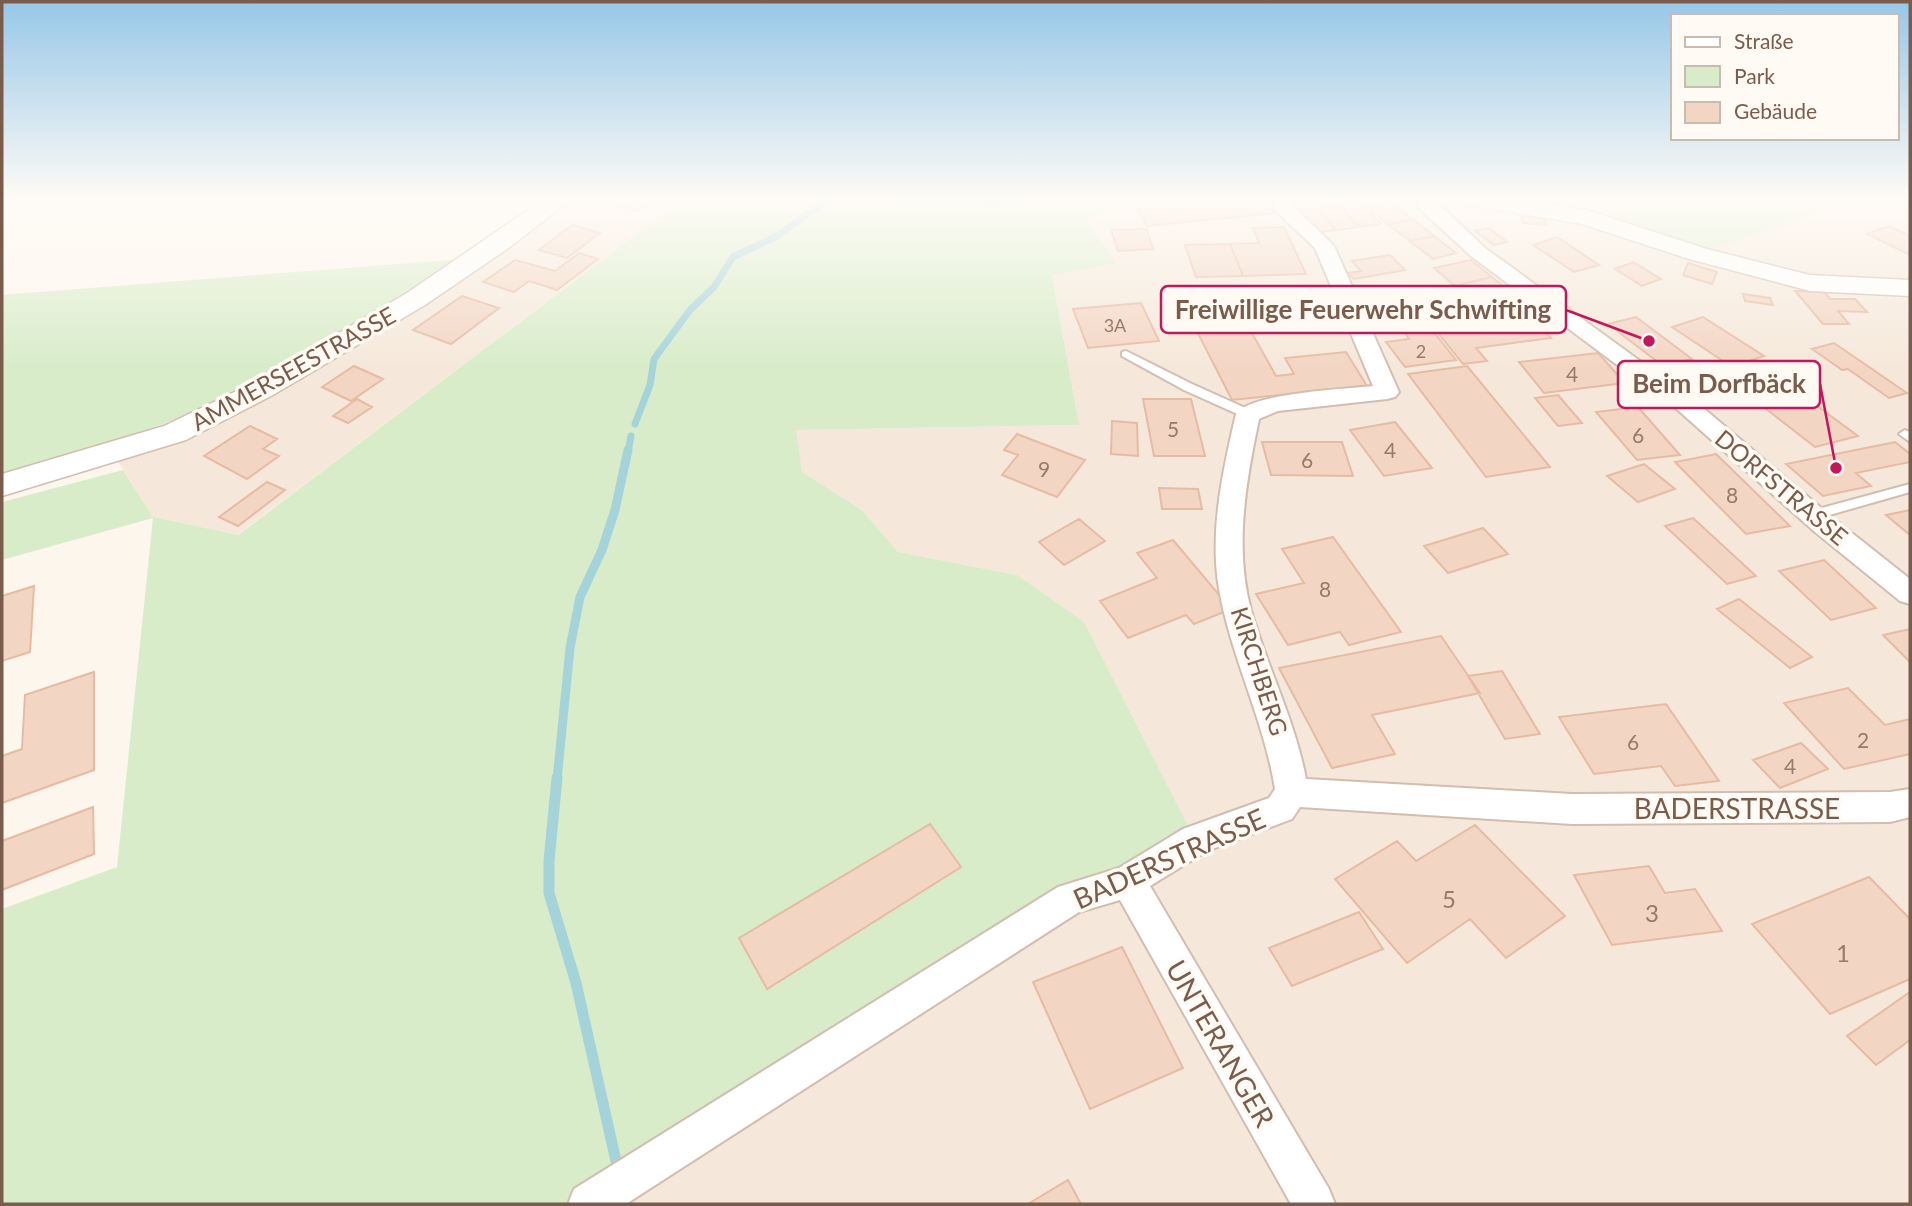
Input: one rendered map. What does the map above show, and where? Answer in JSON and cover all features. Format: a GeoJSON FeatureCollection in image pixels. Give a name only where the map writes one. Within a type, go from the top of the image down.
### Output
{"type":"FeatureCollection","features":[{"type":"Feature","properties":{"kind":"street","name":"AMMERSEESTRASSE"},"geometry":{"type":"LineString","coordinates":[[2,485],[176,433],[263,389],[416,299],[481,255]]}},
{"type":"Feature","properties":{"kind":"street"},"geometry":{"type":"LineString","coordinates":[[1248,414],[1275,404],[1387,392],[1328,255]]}},
{"type":"Feature","properties":{"kind":"street","name":"DORFSTRASSE"},"geometry":{"type":"LineString","coordinates":[[1484,255],[1687,405],[1812,515],[1910,594]]}},
{"type":"Feature","properties":{"kind":"street"},"geometry":{"type":"LineString","coordinates":[[1703,255],[1810,283],[1910,288]]}},
{"type":"Feature","properties":{"kind":"street","name":"KIRCHBERG"},"geometry":{"type":"LineString","coordinates":[[1248,414],[1237,461],[1230,519],[1236,606],[1287,753],[1292,792]]}},
{"type":"Feature","properties":{"kind":"street","name":"BADERSTRASSE"},"geometry":{"type":"LineString","coordinates":[[589,1204],[1070,899],[1128,881],[1195,840],[1280,809],[1292,792],[1572,809],[1890,807],[1910,803]]}},
{"type":"Feature","properties":{"kind":"street","name":"UNTERANGER"},"geometry":{"type":"LineString","coordinates":[[1128,881],[1314,1204]]}},
{"type":"Feature","properties":{"kind":"lane"},"geometry":{"type":"LineString","coordinates":[[1126,354],[1188,387],[1248,414]]}},
{"type":"Feature","properties":{"kind":"lane"},"geometry":{"type":"LineString","coordinates":[[1812,515],[1910,488]]}},
{"type":"Feature","properties":{"kind":"shaded area"},"geometry":{"type":"Polygon","coordinates":[[[467,255],[608,255],[237,535],[153,517],[107,444],[220,403],[467,255]]]}},
{"type":"Feature","properties":{"kind":"shaded area"},"geometry":{"type":"Polygon","coordinates":[[[1111,255],[1910,255],[1910,1204],[588,1204],[1017,575],[898,552],[862,510],[802,472],[795,430],[1079,425],[1052,274],[1116,262],[1111,255]]]}},
{"type":"Feature","properties":{"kind":"green space"},"geometry":{"type":"Polygon","coordinates":[[[608,255],[1111,255],[1116,263],[1052,275],[1079,425],[796,430],[802,472],[862,510],[898,552],[1017,575],[1084,622],[1195,840],[843,1044],[589,1204],[2,1204],[2,909],[117,867],[153,518],[2,560],[2,502],[123,470],[153,517],[238,535],[608,255]]]}},
{"type":"Feature","properties":{"kind":"green space"},"geometry":{"type":"Polygon","coordinates":[[[462,259],[220,403],[107,444],[2,476],[2,295],[462,259]]]}},
{"type":"Feature","properties":{"kind":"building"},"geometry":{"type":"Polygon","coordinates":[[[576,255],[598,259],[557,290],[529,281],[514,292],[483,282],[515,260],[555,271],[576,255]]]}},
{"type":"Feature","properties":{"kind":"building"},"geometry":{"type":"Polygon","coordinates":[[[1189,255],[1235,255],[1243,276],[1196,277],[1189,255]]]}},
{"type":"Feature","properties":{"kind":"building"},"geometry":{"type":"Polygon","coordinates":[[[1235,255],[1297,255],[1306,274],[1243,276],[1235,255]]]}},
{"type":"Feature","properties":{"kind":"building"},"geometry":{"type":"Polygon","coordinates":[[[1390,255],[1405,270],[1354,279],[1348,273],[1361,271],[1352,261],[1390,255]]]}},
{"type":"Feature","properties":{"kind":"building"},"geometry":{"type":"Polygon","coordinates":[[[1428,255],[1447,255],[1433,259],[1428,255]]]}},
{"type":"Feature","properties":{"kind":"building"},"geometry":{"type":"Polygon","coordinates":[[[1549,255],[1584,255],[1599,265],[1574,272],[1549,255]]]}},
{"type":"Feature","properties":{"kind":"building"},"geometry":{"type":"Polygon","coordinates":[[[1471,260],[1492,277],[1455,286],[1434,268],[1471,260]]]}},
{"type":"Feature","properties":{"kind":"building"},"geometry":{"type":"Polygon","coordinates":[[[1633,262],[1661,279],[1642,286],[1615,269],[1633,262]]]}},
{"type":"Feature","properties":{"kind":"building"},"geometry":{"type":"Polygon","coordinates":[[[1688,263],[1717,272],[1712,284],[1683,275],[1688,263]]]}},
{"type":"Feature","properties":{"kind":"building"},"geometry":{"type":"Polygon","coordinates":[[[1492,277],[1531,309],[1491,319],[1474,304],[1461,307],[1441,289],[1492,277]]]}},
{"type":"Feature","properties":{"kind":"building"},"geometry":{"type":"Polygon","coordinates":[[[1795,291],[1824,292],[1830,299],[1855,299],[1867,312],[1838,311],[1849,324],[1823,324],[1795,291]]]}},
{"type":"Feature","properties":{"kind":"building"},"geometry":{"type":"Polygon","coordinates":[[[1328,293],[1343,317],[1248,326],[1276,376],[1294,374],[1285,358],[1346,352],[1367,386],[1232,400],[1184,306],[1328,293]]]}},
{"type":"Feature","properties":{"kind":"building"},"geometry":{"type":"Polygon","coordinates":[[[1743,294],[1770,298],[1773,305],[1745,301],[1743,294]]]}},
{"type":"Feature","properties":{"kind":"building"},"geometry":{"type":"Polygon","coordinates":[[[462,296],[499,308],[451,344],[413,330],[462,296]]]}},
{"type":"Feature","properties":{"kind":"building"},"geometry":{"type":"Polygon","coordinates":[[[1141,303],[1159,341],[1088,348],[1073,309],[1141,303]]]}},
{"type":"Feature","properties":{"kind":"building"},"geometry":{"type":"Polygon","coordinates":[[[1530,316],[1551,338],[1476,348],[1487,361],[1463,364],[1434,328],[1530,316]]]}},
{"type":"Feature","properties":{"kind":"building"},"geometry":{"type":"Polygon","coordinates":[[[1636,317],[1692,359],[1663,366],[1608,324],[1636,317]]]}},
{"type":"Feature","properties":{"kind":"building"},"geometry":{"type":"Polygon","coordinates":[[[1703,317],[1764,356],[1732,367],[1672,327],[1703,317]]]}},
{"type":"Feature","properties":{"kind":"building"},"geometry":{"type":"Polygon","coordinates":[[[1428,325],[1456,360],[1405,367],[1386,342],[1409,339],[1402,328],[1428,325]]]}},
{"type":"Feature","properties":{"kind":"building"},"geometry":{"type":"Polygon","coordinates":[[[1834,343],[1907,393],[1889,398],[1848,369],[1842,370],[1812,349],[1834,343]]]}},
{"type":"Feature","properties":{"kind":"building"},"geometry":{"type":"Polygon","coordinates":[[[1598,353],[1625,383],[1544,393],[1519,362],[1598,353]]]}},
{"type":"Feature","properties":{"kind":"building"},"geometry":{"type":"Polygon","coordinates":[[[354,366],[383,379],[351,401],[322,387],[354,366]]]}},
{"type":"Feature","properties":{"kind":"building"},"geometry":{"type":"Polygon","coordinates":[[[1467,366],[1550,467],[1486,477],[1408,374],[1467,366]]]}},
{"type":"Feature","properties":{"kind":"building"},"geometry":{"type":"Polygon","coordinates":[[[1774,374],[1858,436],[1815,447],[1734,384],[1774,374]]]}},
{"type":"Feature","properties":{"kind":"building"},"geometry":{"type":"Polygon","coordinates":[[[1558,395],[1582,423],[1558,426],[1535,398],[1558,395]]]}},
{"type":"Feature","properties":{"kind":"building"},"geometry":{"type":"Polygon","coordinates":[[[357,399],[372,407],[348,423],[333,416],[357,399]]]}},
{"type":"Feature","properties":{"kind":"building"},"geometry":{"type":"Polygon","coordinates":[[[1143,399],[1191,399],[1205,456],[1154,456],[1143,399]]]}},
{"type":"Feature","properties":{"kind":"building"},"geometry":{"type":"Polygon","coordinates":[[[1638,407],[1680,455],[1637,460],[1596,412],[1638,407]]]}},
{"type":"Feature","properties":{"kind":"building"},"geometry":{"type":"Polygon","coordinates":[[[1112,421],[1137,423],[1138,456],[1111,454],[1112,421]]]}},
{"type":"Feature","properties":{"kind":"building"},"geometry":{"type":"Polygon","coordinates":[[[1395,422],[1432,468],[1384,476],[1350,430],[1395,422]]]}},
{"type":"Feature","properties":{"kind":"building"},"geometry":{"type":"Polygon","coordinates":[[[250,426],[277,439],[263,449],[279,456],[247,479],[204,456],[250,426]]]}},
{"type":"Feature","properties":{"kind":"building"},"geometry":{"type":"Polygon","coordinates":[[[1017,434],[1085,460],[1057,497],[1002,475],[1018,455],[1004,450],[1017,434]]]}},
{"type":"Feature","properties":{"kind":"building"},"geometry":{"type":"Polygon","coordinates":[[[1262,442],[1342,442],[1353,476],[1271,475],[1262,442]]]}},
{"type":"Feature","properties":{"kind":"building"},"geometry":{"type":"Polygon","coordinates":[[[1895,442],[1910,454],[1910,462],[1856,473],[1871,486],[1823,496],[1786,464],[1895,442]]]}},
{"type":"Feature","properties":{"kind":"building"},"geometry":{"type":"Polygon","coordinates":[[[1716,454],[1790,526],[1746,534],[1675,462],[1716,454]]]}},
{"type":"Feature","properties":{"kind":"building"},"geometry":{"type":"Polygon","coordinates":[[[1644,464],[1675,489],[1638,502],[1607,476],[1644,464]]]}},
{"type":"Feature","properties":{"kind":"building"},"geometry":{"type":"Polygon","coordinates":[[[267,482],[285,490],[238,526],[219,517],[267,482]]]}},
{"type":"Feature","properties":{"kind":"building"},"geometry":{"type":"Polygon","coordinates":[[[1159,488],[1198,489],[1202,509],[1162,509],[1159,488]]]}},
{"type":"Feature","properties":{"kind":"building"},"geometry":{"type":"Polygon","coordinates":[[[1910,510],[1910,535],[1886,515],[1910,510]]]}},
{"type":"Feature","properties":{"kind":"building"},"geometry":{"type":"Polygon","coordinates":[[[1693,518],[1756,576],[1727,584],[1665,526],[1693,518]]]}},
{"type":"Feature","properties":{"kind":"building"},"geometry":{"type":"Polygon","coordinates":[[[1079,519],[1105,541],[1064,565],[1039,542],[1079,519]]]}},
{"type":"Feature","properties":{"kind":"building"},"geometry":{"type":"Polygon","coordinates":[[[1483,528],[1508,554],[1448,573],[1424,546],[1483,528]]]}},
{"type":"Feature","properties":{"kind":"building"},"geometry":{"type":"Polygon","coordinates":[[[1333,537],[1401,632],[1349,645],[1340,632],[1288,645],[1256,594],[1304,583],[1282,549],[1333,537]]]}},
{"type":"Feature","properties":{"kind":"building"},"geometry":{"type":"Polygon","coordinates":[[[1173,540],[1231,609],[1194,624],[1186,615],[1128,638],[1100,601],[1157,578],[1137,553],[1173,540]]]}},
{"type":"Feature","properties":{"kind":"building"},"geometry":{"type":"Polygon","coordinates":[[[1824,560],[1876,608],[1831,620],[1779,571],[1824,560]]]}},
{"type":"Feature","properties":{"kind":"building"},"geometry":{"type":"Polygon","coordinates":[[[34,586],[30,652],[2,661],[2,596],[34,586]]]}},
{"type":"Feature","properties":{"kind":"building"},"geometry":{"type":"Polygon","coordinates":[[[1739,599],[1812,657],[1790,668],[1717,609],[1739,599]]]}},
{"type":"Feature","properties":{"kind":"building"},"geometry":{"type":"Polygon","coordinates":[[[1910,629],[1910,662],[1883,635],[1910,629]]]}},
{"type":"Feature","properties":{"kind":"building"},"geometry":{"type":"Polygon","coordinates":[[[1441,636],[1480,693],[1372,715],[1395,754],[1332,768],[1279,668],[1441,636]]]}},
{"type":"Feature","properties":{"kind":"building"},"geometry":{"type":"Polygon","coordinates":[[[1502,671],[1540,734],[1505,739],[1468,676],[1502,671]]]}},
{"type":"Feature","properties":{"kind":"building"},"geometry":{"type":"Polygon","coordinates":[[[94,672],[94,770],[2,803],[2,756],[22,749],[25,695],[94,672]]]}},
{"type":"Feature","properties":{"kind":"building"},"geometry":{"type":"Polygon","coordinates":[[[1848,688],[1885,725],[1910,719],[1910,754],[1844,769],[1784,703],[1848,688]]]}},
{"type":"Feature","properties":{"kind":"building"},"geometry":{"type":"Polygon","coordinates":[[[1666,704],[1719,781],[1675,786],[1661,766],[1594,774],[1559,717],[1666,704]]]}},
{"type":"Feature","properties":{"kind":"building"},"geometry":{"type":"Polygon","coordinates":[[[1801,743],[1828,769],[1780,788],[1753,760],[1801,743]]]}},
{"type":"Feature","properties":{"kind":"building"},"geometry":{"type":"Polygon","coordinates":[[[93,807],[94,854],[2,890],[2,841],[93,807]]]}},
{"type":"Feature","properties":{"kind":"building"},"geometry":{"type":"Polygon","coordinates":[[[930,824],[961,867],[767,989],[739,938],[930,824]]]}},
{"type":"Feature","properties":{"kind":"building"},"geometry":{"type":"Polygon","coordinates":[[[1475,825],[1565,916],[1506,958],[1470,919],[1407,963],[1335,879],[1397,841],[1416,861],[1475,825]]]}},
{"type":"Feature","properties":{"kind":"building"},"geometry":{"type":"Polygon","coordinates":[[[1649,866],[1665,893],[1695,889],[1722,931],[1612,945],[1574,875],[1649,866]]]}},
{"type":"Feature","properties":{"kind":"building"},"geometry":{"type":"Polygon","coordinates":[[[1869,877],[1910,919],[1910,979],[1830,1014],[1752,924],[1869,877]]]}},
{"type":"Feature","properties":{"kind":"building"},"geometry":{"type":"Polygon","coordinates":[[[1359,912],[1383,949],[1292,986],[1269,948],[1359,912]]]}},
{"type":"Feature","properties":{"kind":"building"},"geometry":{"type":"Polygon","coordinates":[[[1122,947],[1183,1068],[1090,1109],[1033,982],[1122,947]]]}},
{"type":"Feature","properties":{"kind":"building"},"geometry":{"type":"Polygon","coordinates":[[[1910,992],[1910,1040],[1876,1065],[1847,1036],[1910,992]]]}},
{"type":"Feature","properties":{"kind":"building"},"geometry":{"type":"Polygon","coordinates":[[[1068,1180],[1081,1204],[1028,1204],[1068,1180]]]}},
{"type":"Feature","properties":{"kind":"waterway"},"geometry":{"type":"LineString","coordinates":[[635,424],[650,385],[654,359],[690,310],[714,287],[737,255]]}},
{"type":"Feature","properties":{"kind":"waterway"},"geometry":{"type":"LineString","coordinates":[[628,452],[631,436]]}},
{"type":"Feature","properties":{"kind":"waterway"},"geometry":{"type":"LineString","coordinates":[[557,780],[570,648],[580,597],[602,550],[615,510],[628,450]]}},
{"type":"Feature","properties":{"kind":"waterway"},"geometry":{"type":"LineString","coordinates":[[557,778],[549,861],[549,893],[576,983],[616,1161]]}},
{"type":"Feature","properties":{"kind":"place","name":"Freiwillige Feuerwehr Schwifting"},"geometry":{"type":"Point","coordinates":[1649,341]}},
{"type":"Feature","properties":{"kind":"place","name":"Beim Dorfbäck"},"geometry":{"type":"Point","coordinates":[1836,468]}}]}
